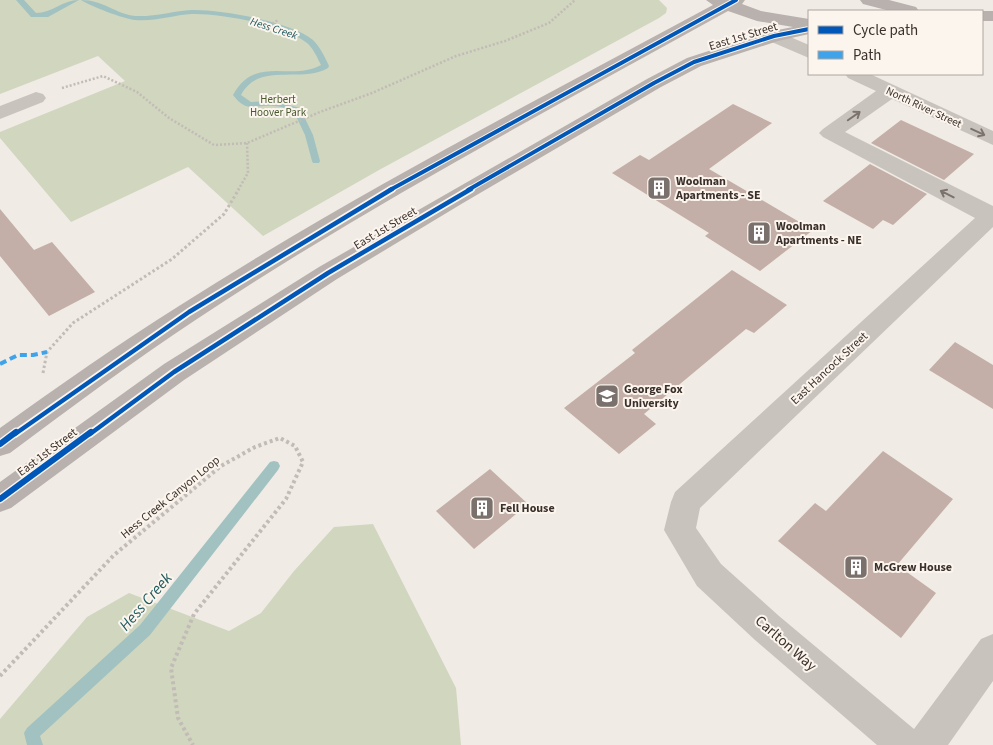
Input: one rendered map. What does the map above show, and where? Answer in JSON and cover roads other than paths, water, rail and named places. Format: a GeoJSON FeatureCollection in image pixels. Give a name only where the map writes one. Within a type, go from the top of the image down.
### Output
{"type":"FeatureCollection","features":[{"type":"Feature","properties":{"kind":"main road"},"geometry":{"type":"LineString","coordinates":[[869,0],[906,10]]}},
{"type":"Feature","properties":{"kind":"main road"},"geometry":{"type":"LineString","coordinates":[[726,2],[757,16],[808,24]]}},
{"type":"Feature","properties":{"kind":"main road"},"geometry":{"type":"LineString","coordinates":[[654,83],[692,43],[719,25],[727,17],[726,2]]}},
{"type":"Feature","properties":{"kind":"main road"},"geometry":{"type":"LineString","coordinates":[[0,444],[142,343],[214,295],[305,239],[726,2]]}},
{"type":"Feature","properties":{"kind":"main road","name":"East 1st Street"},"geometry":{"type":"LineString","coordinates":[[0,499],[166,377],[261,314],[430,213],[654,83],[694,62],[774,36],[808,29]]}},
{"type":"Feature","properties":{"kind":"street"},"geometry":{"type":"LineString","coordinates":[[774,36],[808,52]]}},
{"type":"Feature","properties":{"kind":"street","name":"North River Street"},"geometry":{"type":"LineString","coordinates":[[857,75],[993,139]]}},
{"type":"Feature","properties":{"kind":"street"},"geometry":{"type":"LineString","coordinates":[[890,90],[830,133],[992,215]]}},
{"type":"Feature","properties":{"kind":"street"},"geometry":{"type":"LineString","coordinates":[[0,113],[36,98]]}},
{"type":"Feature","properties":{"kind":"street","name":"East Hancock Street"},"geometry":{"type":"LineString","coordinates":[[680,530],[686,502],[992,215]]}},
{"type":"Feature","properties":{"kind":"street","name":"Carlton Way"},"geometry":{"type":"LineString","coordinates":[[680,530],[709,575],[905,745]]}},
{"type":"Feature","properties":{"kind":"street"},"geometry":{"type":"LineString","coordinates":[[925,745],[993,651]]}},
{"type":"Feature","properties":{"kind":"waterway","name":"Hess Creek"},"geometry":{"type":"LineString","coordinates":[[20,0],[34,15],[45,15],[75,0]]}},
{"type":"Feature","properties":{"kind":"waterway","name":"Hess Creek"},"geometry":{"type":"LineString","coordinates":[[85,0],[122,15],[136,18],[193,12],[234,16],[282,28],[309,40],[317,50],[325,66],[309,73],[266,73],[247,82],[237,95],[248,104],[273,103],[297,110],[309,135],[316,161]]}},
{"type":"Feature","properties":{"kind":"waterway","name":"Hess Creek"},"geometry":{"type":"LineString","coordinates":[[35,745],[32,733],[145,630],[274,466]]}},
{"type":"Feature","properties":{"kind":"place","name":"Woolman Apartments - SE"},"geometry":{"type":"Point","coordinates":[659,188]}},
{"type":"Feature","properties":{"kind":"place","name":"Woolman Apartments - NE"},"geometry":{"type":"Point","coordinates":[759,233]}},
{"type":"Feature","properties":{"kind":"place","name":"George Fox University"},"geometry":{"type":"Point","coordinates":[607,396]}},
{"type":"Feature","properties":{"kind":"place","name":"Fell House"},"geometry":{"type":"Point","coordinates":[482,508]}},
{"type":"Feature","properties":{"kind":"place","name":"McGrew House"},"geometry":{"type":"Point","coordinates":[856,567]}},
{"type":"Feature","properties":{"kind":"park label","name":"Herbert Hoover Park"},"geometry":{"type":"Point","coordinates":[278,105]}}]}
